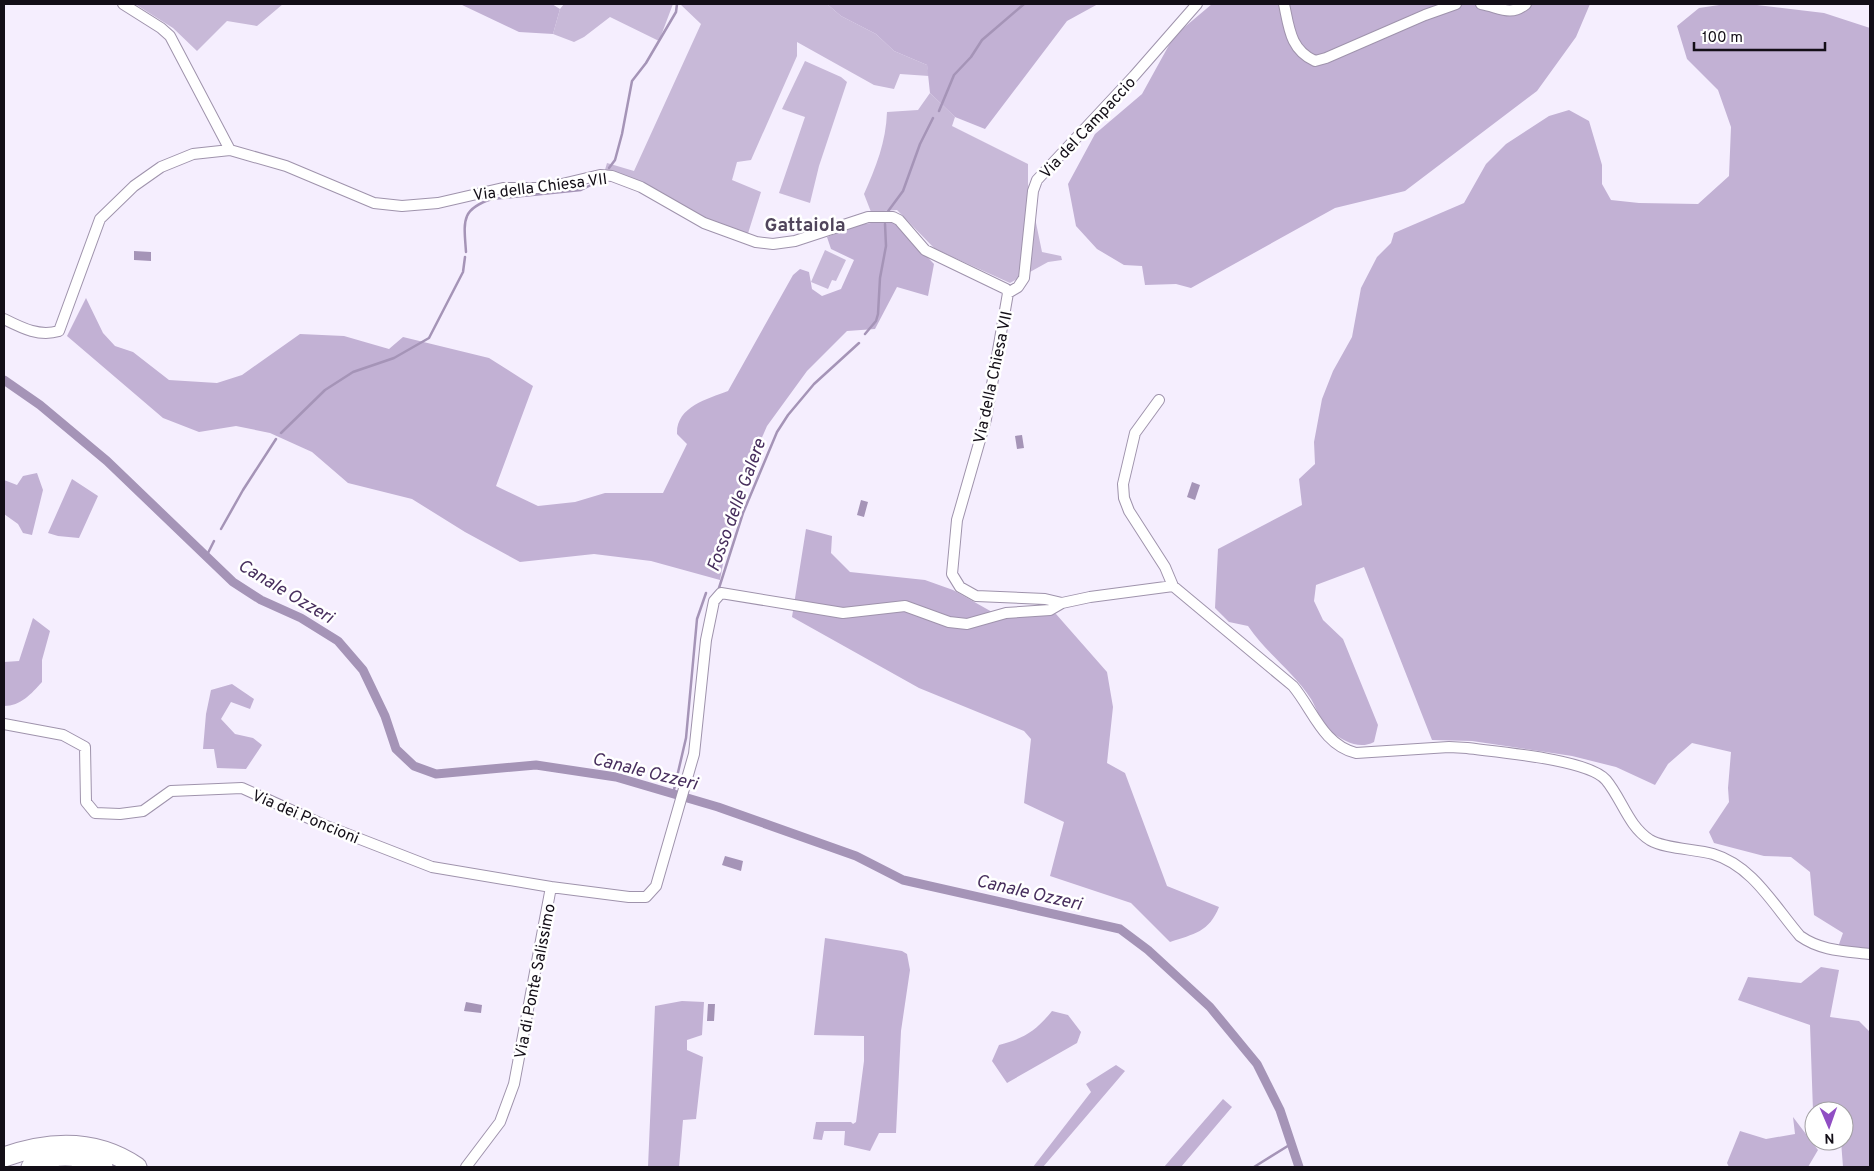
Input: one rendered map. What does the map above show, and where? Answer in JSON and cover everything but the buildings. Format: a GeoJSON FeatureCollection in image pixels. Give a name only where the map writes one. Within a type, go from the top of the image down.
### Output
{"type":"FeatureCollection","features":[{"type":"Feature","properties":{"kind":"highway"},"geometry":{"type":"LineString","coordinates":[[4,1156],[45,1145],[75,1145],[110,1154],[136,1167]]}},
{"type":"Feature","properties":{"kind":"highway"},"geometry":{"type":"LineString","coordinates":[[31,1167],[46,1159],[66,1156],[89,1160],[103,1167]]}},
{"type":"Feature","properties":{"kind":"street"},"geometry":{"type":"LineString","coordinates":[[123,4],[161,28],[170,36],[230,150]]}},
{"type":"Feature","properties":{"kind":"street","name":"Via del Campaccio"},"geometry":{"type":"LineString","coordinates":[[1008,293],[1018,287],[1024,278],[1032,200],[1037,180],[1134,76],[1197,4]]}},
{"type":"Feature","properties":{"kind":"street"},"geometry":{"type":"LineString","coordinates":[[1284,4],[1290,35],[1302,53],[1315,61],[1326,58],[1425,14],[1456,4]]}},
{"type":"Feature","properties":{"kind":"street"},"geometry":{"type":"LineString","coordinates":[[1480,4],[1509,12],[1519,10],[1526,4]]}},
{"type":"Feature","properties":{"kind":"street","name":"Via della Chiesa VII"},"geometry":{"type":"LineString","coordinates":[[4,319],[35,332],[50,333],[59,331],[100,220],[134,186],[161,167],[193,154],[230,150],[286,166],[374,203],[402,206],[438,203],[502,188],[545,188],[600,175],[612,176],[641,187],[704,223],[756,242],[773,244],[795,241],[868,217],[893,217],[899,220],[924,250],[1006,289],[1008,293],[986,419],[957,520],[952,574],[960,587],[976,596],[1045,598],[1062,603]]}},
{"type":"Feature","properties":{"kind":"street"},"geometry":{"type":"LineString","coordinates":[[1159,400],[1135,433],[1126,470],[1124,491],[1129,511],[1165,567],[1173,586],[1293,686],[1322,729],[1337,746],[1356,753],[1449,747],[1467,748],[1582,766],[1605,778],[1632,823],[1641,834],[1653,842],[1712,854],[1731,860],[1749,873],[1800,936],[1810,944],[1827,950],[1870,954]]}},
{"type":"Feature","properties":{"kind":"street"},"geometry":{"type":"LineString","coordinates":[[1062,603],[1173,586]]}},
{"type":"Feature","properties":{"kind":"street","name":"Via di Ponte Salissimo"},"geometry":{"type":"LineString","coordinates":[[470,1165],[500,1122],[514,1084],[551,887],[629,897],[646,897],[656,886],[694,754],[706,640],[714,601],[718,594],[734,594],[843,613],[905,606],[949,622],[967,624],[1006,613],[1050,610],[1062,603]]}},
{"type":"Feature","properties":{"kind":"street","name":"Via dei Poncioni"},"geometry":{"type":"LineString","coordinates":[[4,724],[62,735],[85,748],[86,802],[95,813],[120,814],[143,810],[171,791],[242,788],[324,825],[432,867],[551,887]]}},
{"type":"Feature","properties":{"kind":"shaded area"},"geometry":{"type":"Polygon","coordinates":[[[135,4],[283,4],[257,26],[227,21],[197,51],[173,28],[135,4]]]}},
{"type":"Feature","properties":{"kind":"shaded area"},"geometry":{"type":"Polygon","coordinates":[[[460,4],[552,4],[560,9],[553,34],[519,32],[460,4]]]}},
{"type":"Feature","properties":{"kind":"shaded area"},"geometry":{"type":"Polygon","coordinates":[[[564,4],[673,4],[659,41],[610,17],[584,37],[574,42],[553,34],[560,9],[564,4]]]}},
{"type":"Feature","properties":{"kind":"shaded area"},"geometry":{"type":"Polygon","coordinates":[[[680,4],[827,4],[841,16],[876,34],[894,51],[927,65],[929,76],[900,74],[894,89],[874,85],[797,42],[797,56],[751,160],[737,162],[732,180],[761,192],[745,243],[722,235],[621,182],[602,180],[607,163],[634,171],[701,24],[680,4]]]}},
{"type":"Feature","properties":{"kind":"shaded area"},"geometry":{"type":"Polygon","coordinates":[[[827,4],[1098,4],[1067,21],[985,129],[955,117],[930,93],[927,65],[894,51],[876,34],[841,16],[827,4]]]}},
{"type":"Feature","properties":{"kind":"shaded area"},"geometry":{"type":"Polygon","coordinates":[[[1212,4],[1590,4],[1576,37],[1537,91],[1405,191],[1335,208],[1191,288],[1176,284],[1145,285],[1142,266],[1124,265],[1097,249],[1076,226],[1068,184],[1095,134],[1142,94],[1174,36],[1212,4]]]}},
{"type":"Feature","properties":{"kind":"shaded area"},"geometry":{"type":"Polygon","coordinates":[[[1726,4],[1757,5],[1824,13],[1870,28],[1870,949],[1838,947],[1843,933],[1814,915],[1810,872],[1791,857],[1764,856],[1714,843],[1709,832],[1729,802],[1728,788],[1731,752],[1692,743],[1668,764],[1655,785],[1616,767],[1572,756],[1472,741],[1432,740],[1364,567],[1316,585],[1314,601],[1323,620],[1343,639],[1378,725],[1374,742],[1357,745],[1341,738],[1328,729],[1322,722],[1304,689],[1248,626],[1229,622],[1215,608],[1218,549],[1302,505],[1299,479],[1315,464],[1314,442],[1322,399],[1333,371],[1352,337],[1361,288],[1377,257],[1391,243],[1394,233],[1464,203],[1486,164],[1506,144],[1549,116],[1569,110],[1589,121],[1602,165],[1602,184],[1611,200],[1639,203],[1698,204],[1729,176],[1731,127],[1718,90],[1687,59],[1677,26],[1699,8],[1726,4]]]}},
{"type":"Feature","properties":{"kind":"shaded area"},"geometry":{"type":"Polygon","coordinates":[[[805,61],[841,77],[847,82],[819,166],[810,203],[779,193],[805,117],[782,109],[805,61]]]}},
{"type":"Feature","properties":{"kind":"shaded area"},"geometry":{"type":"Polygon","coordinates":[[[930,93],[955,117],[952,126],[1028,164],[1028,184],[1042,252],[1061,256],[1062,260],[1048,262],[1010,283],[935,249],[897,210],[871,212],[864,194],[880,154],[885,134],[887,112],[918,110],[930,93]]]}},
{"type":"Feature","properties":{"kind":"shaded area"},"geometry":{"type":"Polygon","coordinates":[[[892,220],[934,264],[928,296],[897,287],[875,329],[847,331],[807,371],[767,426],[735,499],[720,580],[651,561],[594,554],[520,562],[465,532],[412,499],[348,483],[312,452],[270,433],[236,426],[199,432],[163,418],[67,336],[86,298],[103,333],[115,346],[133,352],[169,380],[217,383],[242,375],[300,334],[344,336],[389,349],[403,337],[489,358],[533,386],[496,486],[538,506],[575,502],[605,493],[663,493],[687,444],[677,434],[678,425],[682,417],[694,405],[728,391],[793,275],[800,269],[809,272],[812,289],[822,296],[841,289],[854,260],[831,249],[827,237],[857,225],[892,220]]]}},
{"type":"Feature","properties":{"kind":"shaded area"},"geometry":{"type":"Polygon","coordinates":[[[825,250],[846,260],[836,281],[832,280],[828,289],[811,282],[825,250]]]}},
{"type":"Feature","properties":{"kind":"shaded area"},"geometry":{"type":"Polygon","coordinates":[[[134,251],[151,252],[151,261],[134,260],[134,251]]]}},
{"type":"Feature","properties":{"kind":"shaded area"},"geometry":{"type":"Polygon","coordinates":[[[1022,435],[1024,448],[1017,449],[1015,436],[1022,435]]]}},
{"type":"Feature","properties":{"kind":"shaded area"},"geometry":{"type":"Polygon","coordinates":[[[37,473],[43,490],[32,535],[23,533],[18,524],[4,514],[4,480],[17,485],[23,476],[37,473]]]}},
{"type":"Feature","properties":{"kind":"shaded area"},"geometry":{"type":"Polygon","coordinates":[[[72,479],[98,496],[79,538],[48,533],[72,479]]]}},
{"type":"Feature","properties":{"kind":"shaded area"},"geometry":{"type":"Polygon","coordinates":[[[1192,482],[1200,485],[1195,500],[1187,497],[1192,482]]]}},
{"type":"Feature","properties":{"kind":"shaded area"},"geometry":{"type":"Polygon","coordinates":[[[861,500],[868,502],[864,517],[857,515],[861,500]]]}},
{"type":"Feature","properties":{"kind":"shaded area"},"geometry":{"type":"Polygon","coordinates":[[[806,529],[832,536],[831,553],[850,572],[925,580],[953,590],[1001,617],[1056,614],[1107,672],[1113,707],[1107,763],[1125,773],[1167,886],[1219,907],[1210,922],[1200,931],[1170,942],[1131,903],[1050,876],[1064,822],[1024,803],[1031,739],[1024,731],[919,688],[792,617],[806,529]]]}},
{"type":"Feature","properties":{"kind":"shaded area"},"geometry":{"type":"Polygon","coordinates":[[[33,618],[50,631],[42,660],[42,682],[21,702],[4,706],[4,662],[19,661],[33,618]]]}},
{"type":"Feature","properties":{"kind":"shaded area"},"geometry":{"type":"Polygon","coordinates":[[[232,684],[254,699],[250,709],[231,702],[221,719],[235,734],[253,738],[262,745],[246,769],[217,768],[214,749],[203,749],[206,714],[211,690],[232,684]]]}},
{"type":"Feature","properties":{"kind":"shaded area"},"geometry":{"type":"Polygon","coordinates":[[[725,856],[743,861],[741,871],[722,865],[725,856]]]}},
{"type":"Feature","properties":{"kind":"shaded area"},"geometry":{"type":"Polygon","coordinates":[[[825,938],[902,951],[907,954],[910,970],[901,1031],[896,1133],[879,1133],[870,1151],[844,1145],[845,1131],[824,1131],[822,1140],[813,1139],[816,1122],[851,1122],[853,1124],[856,1122],[864,1061],[864,1036],[814,1035],[825,938]]]}},
{"type":"Feature","properties":{"kind":"shaded area"},"geometry":{"type":"Polygon","coordinates":[[[1821,967],[1839,970],[1830,1017],[1859,1021],[1870,1032],[1870,1167],[1843,1167],[1842,1151],[1854,1151],[1854,1101],[1813,1101],[1810,1025],[1738,1000],[1748,977],[1801,983],[1821,967]]]}},
{"type":"Feature","properties":{"kind":"shaded area"},"geometry":{"type":"Polygon","coordinates":[[[682,1001],[704,1002],[702,1035],[687,1040],[687,1050],[703,1057],[696,1119],[683,1120],[679,1167],[648,1167],[655,1006],[682,1001]]]}},
{"type":"Feature","properties":{"kind":"shaded area"},"geometry":{"type":"Polygon","coordinates":[[[466,1002],[482,1005],[481,1013],[464,1011],[466,1002]]]}},
{"type":"Feature","properties":{"kind":"shaded area"},"geometry":{"type":"Polygon","coordinates":[[[708,1004],[715,1004],[714,1021],[707,1021],[708,1004]]]}},
{"type":"Feature","properties":{"kind":"shaded area"},"geometry":{"type":"Polygon","coordinates":[[[1052,1011],[1068,1015],[1081,1032],[1077,1043],[1007,1083],[992,1061],[999,1045],[1028,1033],[1052,1011]]]}},
{"type":"Feature","properties":{"kind":"shaded area"},"geometry":{"type":"Polygon","coordinates":[[[1116,1065],[1125,1071],[1043,1167],[1033,1167],[1091,1092],[1086,1084],[1116,1065]]]}},
{"type":"Feature","properties":{"kind":"shaded area"},"geometry":{"type":"Polygon","coordinates":[[[1223,1099],[1232,1107],[1181,1167],[1164,1167],[1223,1099]]]}},
{"type":"Feature","properties":{"kind":"shaded area"},"geometry":{"type":"Polygon","coordinates":[[[1793,1117],[1804,1132],[1804,1151],[1817,1151],[1808,1167],[1729,1167],[1727,1163],[1740,1131],[1766,1139],[1795,1134],[1793,1117]]]}},
{"type":"Feature","properties":{"kind":"waterway"},"geometry":{"type":"LineString","coordinates":[[609,168],[615,160],[622,134],[632,81],[646,63],[676,12],[677,4]]}},
{"type":"Feature","properties":{"kind":"waterway","name":"Fosso delle Galere"},"geometry":{"type":"LineString","coordinates":[[939,111],[954,75],[971,57],[982,40],[1024,4]]}},
{"type":"Feature","properties":{"kind":"waterway","name":"Fosso delle Galere"},"geometry":{"type":"LineString","coordinates":[[886,214],[903,191],[920,144],[933,118]]}},
{"type":"Feature","properties":{"kind":"waterway"},"geometry":{"type":"LineString","coordinates":[[466,252],[466,218],[474,207],[492,199],[581,190],[601,180]]}},
{"type":"Feature","properties":{"kind":"waterway","name":"Fosso delle Galere"},"geometry":{"type":"LineString","coordinates":[[865,334],[876,321],[878,314],[880,278],[886,246],[885,224]]}},
{"type":"Feature","properties":{"kind":"waterway"},"geometry":{"type":"LineString","coordinates":[[281,433],[325,390],[353,372],[394,358],[429,338],[463,272],[465,257]]}},
{"type":"Feature","properties":{"kind":"waterway","name":"Fosso delle Galere"},"geometry":{"type":"LineString","coordinates":[[719,588],[743,513],[777,432],[788,415],[814,384],[859,343]]}},
{"type":"Feature","properties":{"kind":"waterway","name":"Canale Ozzeri"},"geometry":{"type":"LineString","coordinates":[[4,380],[40,405],[107,461],[233,582],[261,600],[301,618],[338,641],[363,670],[385,716],[396,749],[414,766],[436,774],[536,765],[616,777],[718,807],[856,856],[903,880],[1120,929],[1148,950],[1210,1007],[1257,1064],[1280,1110],[1299,1167]]}},
{"type":"Feature","properties":{"kind":"waterway"},"geometry":{"type":"LineString","coordinates":[[221,529],[243,490],[276,439]]}},
{"type":"Feature","properties":{"kind":"waterway"},"geometry":{"type":"LineString","coordinates":[[206,557],[214,541]]}},
{"type":"Feature","properties":{"kind":"waterway","name":"Fosso delle Galere"},"geometry":{"type":"LineString","coordinates":[[673,794],[686,738],[697,619],[706,593]]}},
{"type":"Feature","properties":{"kind":"waterway"},"geometry":{"type":"LineString","coordinates":[[1254,1167],[1291,1144]]}},
{"type":"Feature","properties":{"kind":"district","name":"Gattaiola"},"geometry":{"type":"Point","coordinates":[805,224]}}]}
